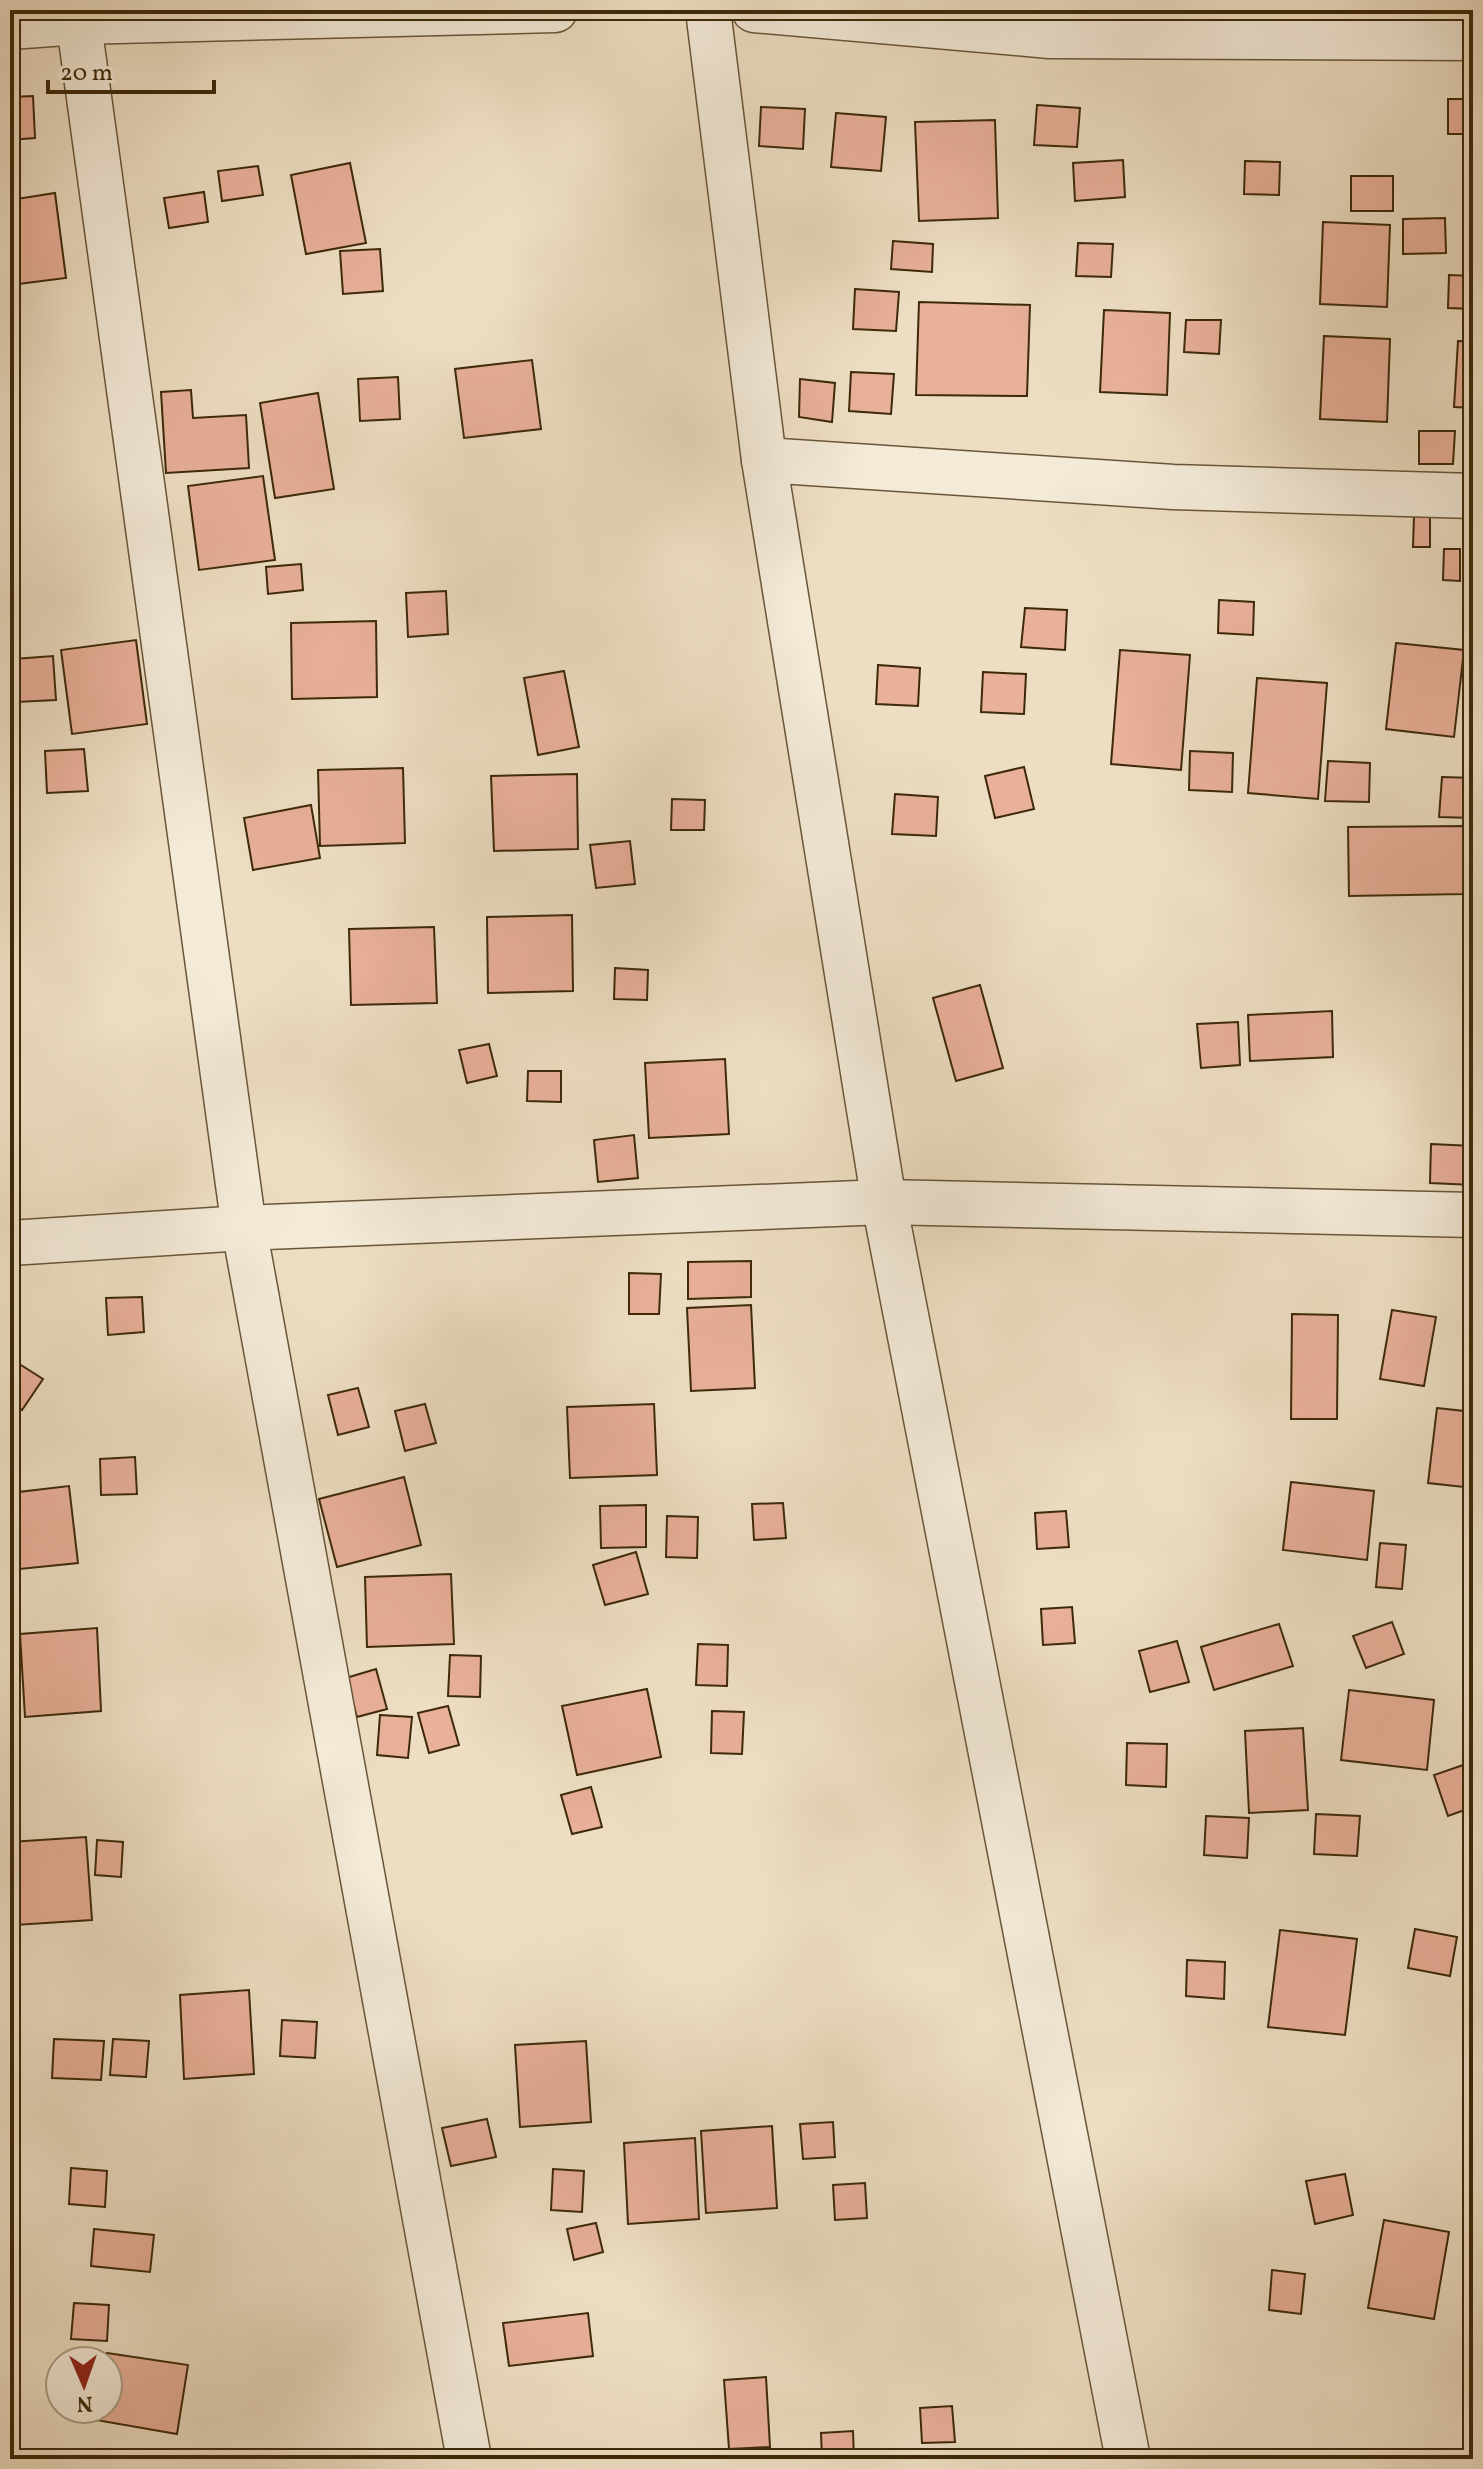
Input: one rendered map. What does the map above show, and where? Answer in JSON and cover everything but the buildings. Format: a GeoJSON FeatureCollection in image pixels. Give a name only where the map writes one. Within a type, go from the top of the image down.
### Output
{"type":"FeatureCollection","features":[{"type":"Feature","properties":{"kind":"street"},"geometry":{"type":"LineString","coordinates":[[10,27],[78,16],[555,10]]}},
{"type":"Feature","properties":{"kind":"street"},"geometry":{"type":"LineString","coordinates":[[708,10],[764,460],[884,1202],[1128,2459]]}},
{"type":"Feature","properties":{"kind":"street"},"geometry":{"type":"LineString","coordinates":[[754,10],[1050,36],[1473,38]]}},
{"type":"Feature","properties":{"kind":"street"},"geometry":{"type":"LineString","coordinates":[[78,16],[244,1228],[469,2459]]}},
{"type":"Feature","properties":{"kind":"street"},"geometry":{"type":"LineString","coordinates":[[764,460],[1173,487],[1473,496]]}},
{"type":"Feature","properties":{"kind":"street"},"geometry":{"type":"LineString","coordinates":[[10,1243],[244,1228],[884,1202],[1473,1215]]}}]}
